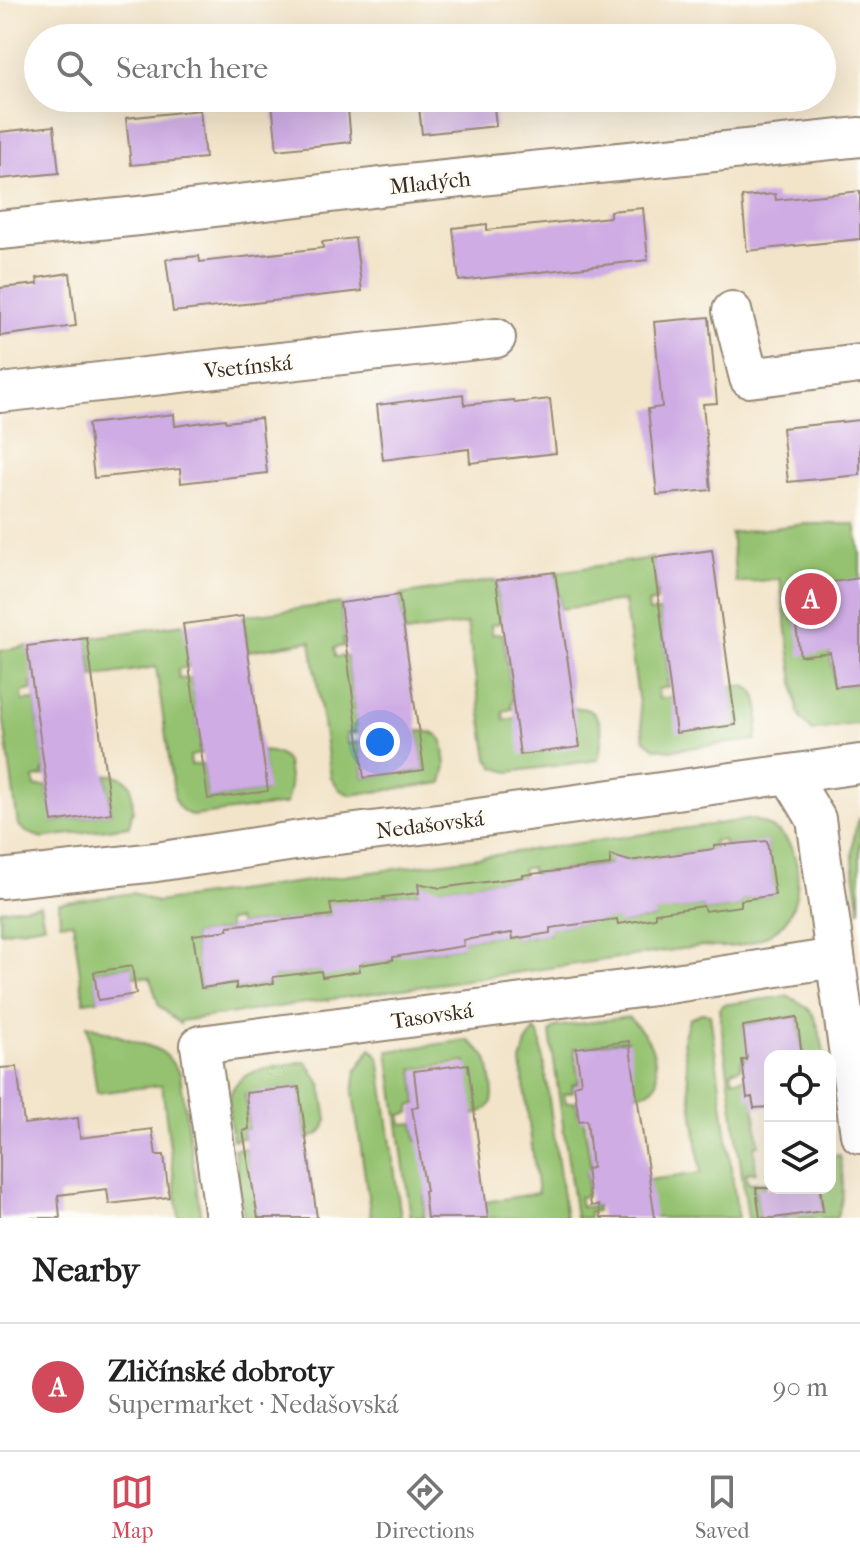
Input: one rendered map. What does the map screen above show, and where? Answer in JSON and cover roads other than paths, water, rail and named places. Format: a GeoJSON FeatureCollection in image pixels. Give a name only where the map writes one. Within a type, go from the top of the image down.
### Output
{"type":"FeatureCollection","features":[{"type":"Feature","properties":{"kind":"street","name":"Mladých"},"geometry":{"type":"LineString","coordinates":[[0,230],[860,137]]}},
{"type":"Feature","properties":{"kind":"street"},"geometry":{"type":"LineString","coordinates":[[732,311],[749,378],[860,364]]}},
{"type":"Feature","properties":{"kind":"street","name":"Vsetínská"},"geometry":{"type":"LineString","coordinates":[[0,393],[496,338]]}},
{"type":"Feature","properties":{"kind":"street","name":"Nedašovská"},"geometry":{"type":"LineString","coordinates":[[0,879],[156,862],[860,764]]}},
{"type":"Feature","properties":{"kind":"street"},"geometry":{"type":"LineString","coordinates":[[789,774],[816,819],[860,1134]]}},
{"type":"Feature","properties":{"kind":"street","name":"Tasovská"},"geometry":{"type":"LineString","coordinates":[[225,1218],[200,1045],[662,985],[835,958]]}},
{"type":"Feature","properties":{"kind":"place","name":"Zličínské dobroty"},"geometry":{"type":"Point","coordinates":[811,599]}}]}
